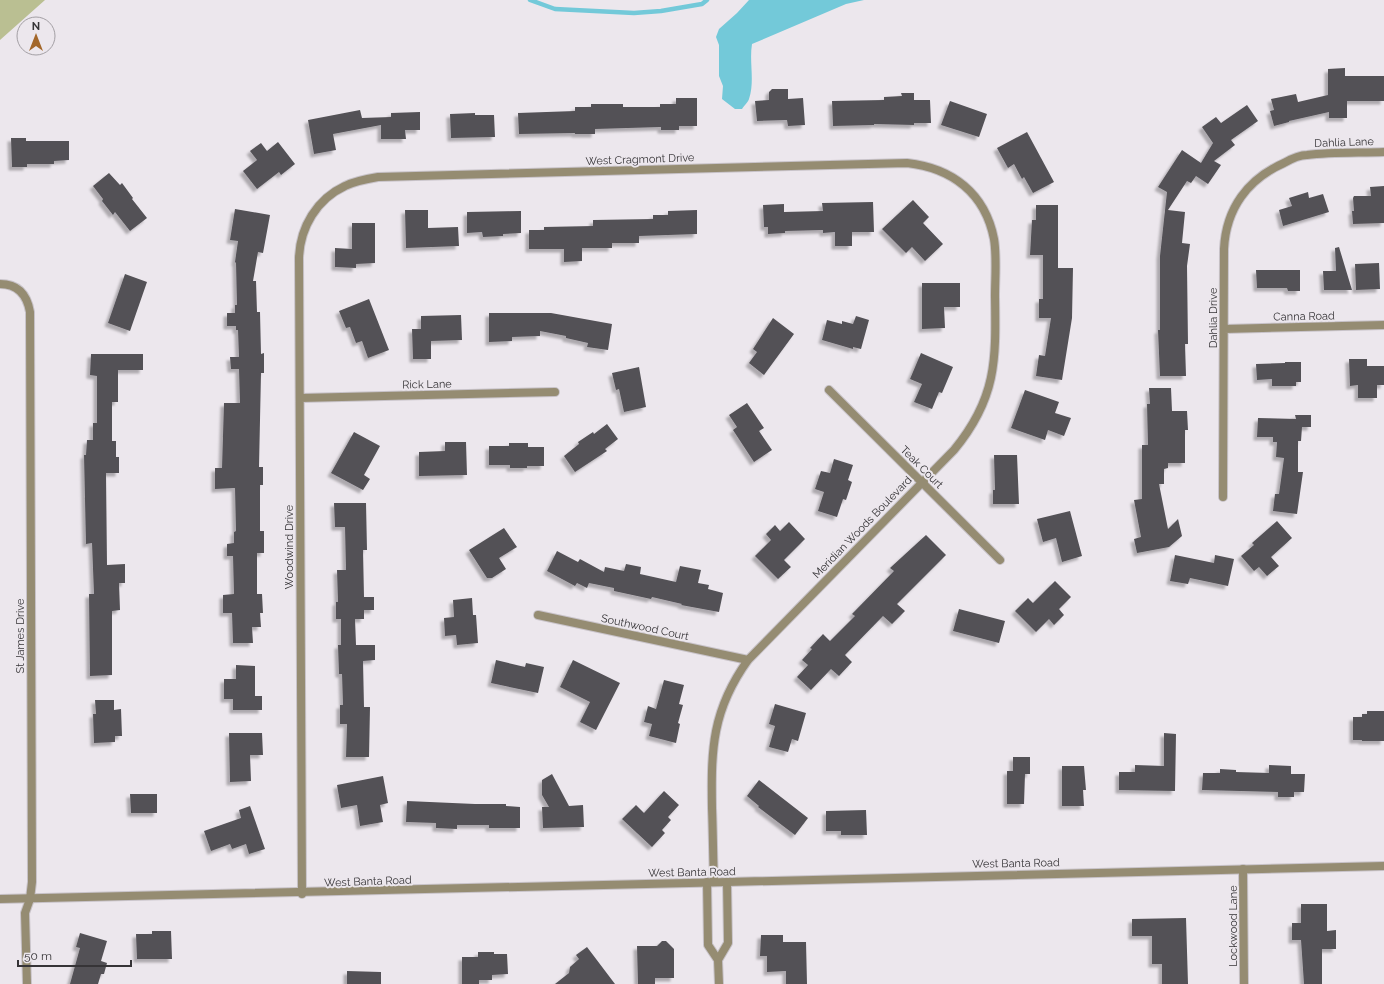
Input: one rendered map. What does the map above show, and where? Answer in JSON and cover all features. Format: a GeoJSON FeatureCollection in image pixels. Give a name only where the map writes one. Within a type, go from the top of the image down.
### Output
{"type":"FeatureCollection","features":[{"type":"Feature","properties":{"kind":"street","name":"Dahlia Lane"},"geometry":{"type":"LineString","coordinates":[[1282,163],[1291,159],[1315,153],[1384,152]]}},
{"type":"Feature","properties":{"kind":"street","name":"West Cragmont Drive"},"geometry":{"type":"LineString","coordinates":[[319,205],[334,192],[346,185],[378,177],[907,163],[943,171],[964,185]]}},
{"type":"Feature","properties":{"kind":"street","name":"Dahlia Drive"},"geometry":{"type":"LineString","coordinates":[[1223,497],[1224,249],[1229,222],[1237,202],[1250,186],[1265,172],[1282,163]]}},
{"type":"Feature","properties":{"kind":"street","name":"Meridian Woods Boulevard"},"geometry":{"type":"LineString","coordinates":[[718,960],[708,945],[711,773],[714,738],[726,697],[748,660],[954,450],[974,422],[986,396],[993,369],[996,348],[994,240],[991,227],[984,210],[977,199],[964,185]]}},
{"type":"Feature","properties":{"kind":"street","name":"Woodwind Drive"},"geometry":{"type":"LineString","coordinates":[[302,894],[299,252],[306,225],[319,205]]}},
{"type":"Feature","properties":{"kind":"street","name":"St James Drive"},"geometry":{"type":"LineString","coordinates":[[0,284],[6,284],[20,290],[26,300],[30,312],[32,874],[30,899],[25,912],[27,984]]}},
{"type":"Feature","properties":{"kind":"street","name":"Canna Road"},"geometry":{"type":"LineString","coordinates":[[1224,329],[1384,325]]}},
{"type":"Feature","properties":{"kind":"street","name":"Teak Court"},"geometry":{"type":"LineString","coordinates":[[829,390],[1000,560]]}},
{"type":"Feature","properties":{"kind":"street","name":"Rick Lane"},"geometry":{"type":"LineString","coordinates":[[300,398],[555,392]]}},
{"type":"Feature","properties":{"kind":"street","name":"Southwood Court"},"geometry":{"type":"LineString","coordinates":[[538,615],[748,660]]}},
{"type":"Feature","properties":{"kind":"street","name":"West Banta Road"},"geometry":{"type":"LineString","coordinates":[[0,900],[302,894],[710,882],[1384,866]]}},
{"type":"Feature","properties":{"kind":"street","name":"Lockwood Lane"},"geometry":{"type":"LineString","coordinates":[[1243,869],[1244,984]]}},
{"type":"Feature","properties":{"kind":"street"},"geometry":{"type":"LineString","coordinates":[[719,984],[718,960],[728,943],[727,882]]}},
{"type":"Feature","properties":{"kind":"green space"},"geometry":{"type":"Polygon","coordinates":[[[0,0],[45,0],[27,16],[16,16],[16,26],[0,40],[0,0]]]}},
{"type":"Feature","properties":{"kind":"water"},"geometry":{"type":"Polygon","coordinates":[[[749,0],[864,0],[846,4],[752,44],[751,92],[747,103],[742,109],[735,109],[722,99],[723,86],[719,76],[719,45],[716,37],[719,29],[749,0]]]}},
{"type":"Feature","properties":{"kind":"building"},"geometry":{"type":"Polygon","coordinates":[[[1345,68],[1345,76],[1384,76],[1384,101],[1347,101],[1347,118],[1329,118],[1329,112],[1274,126],[1270,111],[1274,110],[1271,99],[1296,94],[1298,102],[1328,95],[1328,69],[1345,68]]]}},
{"type":"Feature","properties":{"kind":"building"},"geometry":{"type":"Polygon","coordinates":[[[772,89],[788,89],[788,99],[803,98],[805,125],[788,126],[787,120],[757,121],[755,101],[769,100],[769,92],[772,89]]]}},
{"type":"Feature","properties":{"kind":"building"},"geometry":{"type":"Polygon","coordinates":[[[901,93],[914,93],[914,100],[930,100],[931,123],[914,123],[914,125],[874,124],[833,126],[832,101],[884,100],[884,97],[902,96],[901,93]]]}},
{"type":"Feature","properties":{"kind":"building"},"geometry":{"type":"Polygon","coordinates":[[[676,98],[697,98],[697,126],[679,126],[679,130],[661,130],[661,127],[595,129],[595,134],[519,134],[518,113],[575,111],[575,107],[591,107],[591,104],[623,104],[623,107],[660,107],[660,104],[676,104],[676,98]]]}},
{"type":"Feature","properties":{"kind":"building"},"geometry":{"type":"Polygon","coordinates":[[[950,101],[987,114],[979,137],[941,125],[950,101]]]}},
{"type":"Feature","properties":{"kind":"building"},"geometry":{"type":"Polygon","coordinates":[[[1247,105],[1258,121],[1231,140],[1235,145],[1214,161],[1221,165],[1208,184],[1196,176],[1191,183],[1187,181],[1168,210],[1185,212],[1182,243],[1190,244],[1187,266],[1188,344],[1185,344],[1186,376],[1160,376],[1158,330],[1160,330],[1160,256],[1167,192],[1158,187],[1182,150],[1201,163],[1213,143],[1202,127],[1216,117],[1221,123],[1247,105]]]}},
{"type":"Feature","properties":{"kind":"building"},"geometry":{"type":"Polygon","coordinates":[[[360,110],[362,118],[391,117],[391,113],[420,112],[420,130],[405,130],[406,139],[381,139],[381,125],[333,134],[336,150],[314,154],[308,120],[360,110]]]}},
{"type":"Feature","properties":{"kind":"building"},"geometry":{"type":"Polygon","coordinates":[[[475,113],[475,115],[494,115],[495,137],[451,138],[450,114],[475,113]]]}},
{"type":"Feature","properties":{"kind":"building"},"geometry":{"type":"Polygon","coordinates":[[[1027,132],[1054,182],[1033,193],[1024,177],[1022,179],[1014,164],[1008,168],[997,148],[1027,132]]]}},
{"type":"Feature","properties":{"kind":"building"},"geometry":{"type":"Polygon","coordinates":[[[11,138],[26,138],[26,141],[69,141],[69,160],[54,161],[54,164],[27,164],[27,167],[12,167],[11,138]]]}},
{"type":"Feature","properties":{"kind":"building"},"geometry":{"type":"Polygon","coordinates":[[[278,142],[295,164],[281,175],[279,172],[257,189],[243,171],[257,160],[250,151],[261,143],[267,151],[278,142]]]}},
{"type":"Feature","properties":{"kind":"building"},"geometry":{"type":"Polygon","coordinates":[[[109,173],[120,185],[122,183],[147,218],[130,231],[115,212],[113,215],[93,186],[109,173]]]}},
{"type":"Feature","properties":{"kind":"building"},"geometry":{"type":"Polygon","coordinates":[[[1384,186],[1384,223],[1353,224],[1352,211],[1354,211],[1354,196],[1371,196],[1370,187],[1384,186]]]}},
{"type":"Feature","properties":{"kind":"building"},"geometry":{"type":"Polygon","coordinates":[[[1308,192],[1309,198],[1323,194],[1329,212],[1283,226],[1279,210],[1292,206],[1289,198],[1308,192]]]}},
{"type":"Feature","properties":{"kind":"building"},"geometry":{"type":"Polygon","coordinates":[[[913,200],[929,217],[923,223],[943,244],[925,261],[912,247],[906,253],[882,229],[913,200]]]}},
{"type":"Feature","properties":{"kind":"building"},"geometry":{"type":"Polygon","coordinates":[[[873,202],[874,232],[852,232],[852,246],[835,246],[835,232],[823,233],[823,230],[785,231],[785,233],[768,234],[768,227],[764,227],[763,205],[784,204],[784,212],[823,211],[822,203],[873,202]]]}},
{"type":"Feature","properties":{"kind":"building"},"geometry":{"type":"Polygon","coordinates":[[[1036,205],[1058,205],[1058,268],[1073,268],[1072,318],[1062,380],[1036,376],[1039,355],[1045,356],[1051,318],[1039,318],[1039,299],[1043,299],[1043,255],[1030,255],[1032,220],[1036,220],[1036,205]]]}},
{"type":"Feature","properties":{"kind":"building"},"geometry":{"type":"Polygon","coordinates":[[[235,209],[270,215],[263,253],[258,252],[253,281],[256,281],[257,312],[260,312],[261,354],[264,353],[264,373],[261,373],[259,467],[263,467],[263,485],[260,485],[260,531],[264,531],[264,553],[257,553],[257,594],[262,594],[263,613],[260,613],[261,627],[252,627],[253,643],[233,643],[232,613],[223,613],[223,595],[234,594],[233,556],[227,556],[227,544],[234,543],[234,532],[236,531],[235,488],[215,489],[215,468],[222,468],[224,403],[240,403],[239,369],[231,369],[230,357],[239,357],[238,330],[236,330],[236,326],[227,326],[227,313],[235,313],[235,305],[237,305],[235,262],[238,241],[230,240],[235,209]]]}},
{"type":"Feature","properties":{"kind":"building"},"geometry":{"type":"Polygon","coordinates":[[[405,210],[428,210],[428,228],[458,227],[459,246],[406,248],[405,210]]]}},
{"type":"Feature","properties":{"kind":"building"},"geometry":{"type":"Polygon","coordinates":[[[697,210],[697,234],[639,236],[639,243],[612,243],[612,248],[582,248],[582,261],[564,262],[564,249],[529,249],[529,230],[544,230],[544,227],[593,226],[593,220],[653,219],[653,215],[668,215],[668,211],[697,210]]]}},
{"type":"Feature","properties":{"kind":"building"},"geometry":{"type":"Polygon","coordinates":[[[521,211],[521,233],[483,237],[482,232],[467,233],[467,212],[521,211]]]}},
{"type":"Feature","properties":{"kind":"building"},"geometry":{"type":"Polygon","coordinates":[[[352,223],[375,223],[375,263],[356,264],[356,268],[335,267],[335,248],[352,249],[352,223]]]}},
{"type":"Feature","properties":{"kind":"building"},"geometry":{"type":"Polygon","coordinates":[[[1339,247],[1352,290],[1324,290],[1323,271],[1336,271],[1335,248],[1339,247]]]}},
{"type":"Feature","properties":{"kind":"building"},"geometry":{"type":"Polygon","coordinates":[[[1379,263],[1380,289],[1356,290],[1355,264],[1379,263]]]}},
{"type":"Feature","properties":{"kind":"building"},"geometry":{"type":"Polygon","coordinates":[[[1256,270],[1300,270],[1300,291],[1288,291],[1287,288],[1257,288],[1256,270]]]}},
{"type":"Feature","properties":{"kind":"building"},"geometry":{"type":"Polygon","coordinates":[[[125,274],[147,282],[130,331],[108,323],[125,274]]]}},
{"type":"Feature","properties":{"kind":"building"},"geometry":{"type":"Polygon","coordinates":[[[922,283],[960,283],[960,307],[944,307],[945,328],[922,329],[922,283]]]}},
{"type":"Feature","properties":{"kind":"building"},"geometry":{"type":"Polygon","coordinates":[[[369,299],[389,350],[368,358],[362,341],[356,343],[350,327],[346,328],[339,311],[369,299]]]}},
{"type":"Feature","properties":{"kind":"building"},"geometry":{"type":"Polygon","coordinates":[[[489,313],[551,313],[612,324],[608,350],[587,347],[588,343],[566,338],[566,336],[540,331],[540,336],[512,337],[512,341],[489,342],[489,313]]]}},
{"type":"Feature","properties":{"kind":"building"},"geometry":{"type":"Polygon","coordinates":[[[461,315],[462,340],[431,341],[431,359],[413,359],[412,329],[421,329],[421,316],[461,315]]]}},
{"type":"Feature","properties":{"kind":"building"},"geometry":{"type":"Polygon","coordinates":[[[856,316],[869,320],[861,349],[853,347],[853,349],[822,340],[827,320],[842,324],[842,321],[853,324],[856,316]]]}},
{"type":"Feature","properties":{"kind":"building"},"geometry":{"type":"Polygon","coordinates":[[[773,318],[794,334],[764,375],[749,363],[757,352],[753,349],[773,318]]]}},
{"type":"Feature","properties":{"kind":"building"},"geometry":{"type":"Polygon","coordinates":[[[921,353],[953,367],[942,393],[939,392],[932,409],[914,402],[922,384],[910,379],[921,353]]]}},
{"type":"Feature","properties":{"kind":"building"},"geometry":{"type":"Polygon","coordinates":[[[91,354],[143,354],[143,370],[118,370],[118,402],[112,402],[112,441],[116,441],[116,457],[119,457],[119,473],[106,473],[107,565],[125,564],[125,583],[119,583],[120,610],[112,611],[112,675],[90,676],[89,594],[94,594],[92,543],[86,544],[84,455],[86,455],[87,440],[93,440],[93,423],[97,423],[97,376],[90,375],[91,354]]]}},
{"type":"Feature","properties":{"kind":"building"},"geometry":{"type":"Polygon","coordinates":[[[1349,359],[1367,359],[1367,366],[1384,366],[1384,385],[1377,385],[1377,398],[1358,398],[1358,385],[1350,386],[1349,359]]]}},
{"type":"Feature","properties":{"kind":"building"},"geometry":{"type":"Polygon","coordinates":[[[1301,362],[1301,382],[1296,382],[1296,386],[1272,386],[1272,379],[1257,380],[1256,364],[1301,362]]]}},
{"type":"Feature","properties":{"kind":"building"},"geometry":{"type":"Polygon","coordinates":[[[639,367],[646,407],[624,412],[619,389],[616,390],[612,373],[639,367]]]}},
{"type":"Feature","properties":{"kind":"building"},"geometry":{"type":"Polygon","coordinates":[[[1149,388],[1171,388],[1172,411],[1187,411],[1188,430],[1185,430],[1185,463],[1168,463],[1168,468],[1164,469],[1164,484],[1159,484],[1168,529],[1178,519],[1182,536],[1169,547],[1137,553],[1134,539],[1141,537],[1134,500],[1142,499],[1142,445],[1148,445],[1147,404],[1150,404],[1149,388]]]}},
{"type":"Feature","properties":{"kind":"building"},"geometry":{"type":"Polygon","coordinates":[[[1025,390],[1059,402],[1055,413],[1071,418],[1064,436],[1048,430],[1045,440],[1011,428],[1025,390]]]}},
{"type":"Feature","properties":{"kind":"building"},"geometry":{"type":"Polygon","coordinates":[[[747,403],[764,428],[759,431],[772,450],[754,462],[733,430],[737,427],[729,415],[747,403]]]}},
{"type":"Feature","properties":{"kind":"building"},"geometry":{"type":"Polygon","coordinates":[[[1295,415],[1311,415],[1311,427],[1302,427],[1301,441],[1298,441],[1298,472],[1303,472],[1297,514],[1273,511],[1275,494],[1279,494],[1284,458],[1276,457],[1277,442],[1273,442],[1273,437],[1257,437],[1258,418],[1296,419],[1295,415]]]}},
{"type":"Feature","properties":{"kind":"building"},"geometry":{"type":"Polygon","coordinates":[[[607,424],[618,439],[605,449],[607,451],[575,472],[564,456],[579,444],[578,442],[593,432],[594,434],[607,424]]]}},
{"type":"Feature","properties":{"kind":"building"},"geometry":{"type":"Polygon","coordinates":[[[354,432],[380,446],[364,475],[370,479],[363,490],[331,473],[354,432]]]}},
{"type":"Feature","properties":{"kind":"building"},"geometry":{"type":"Polygon","coordinates":[[[445,442],[466,442],[467,475],[419,476],[419,452],[445,451],[445,442]]]}},
{"type":"Feature","properties":{"kind":"building"},"geometry":{"type":"Polygon","coordinates":[[[509,443],[528,443],[528,447],[544,447],[544,466],[510,468],[510,465],[489,465],[489,446],[509,446],[509,443]]]}},
{"type":"Feature","properties":{"kind":"building"},"geometry":{"type":"Polygon","coordinates":[[[994,455],[1017,455],[1019,504],[993,504],[993,490],[995,490],[994,455]]]}},
{"type":"Feature","properties":{"kind":"building"},"geometry":{"type":"Polygon","coordinates":[[[834,459],[853,465],[848,480],[852,482],[846,500],[843,499],[837,517],[818,511],[824,492],[815,489],[821,471],[830,473],[834,459]]]}},
{"type":"Feature","properties":{"kind":"building"},"geometry":{"type":"Polygon","coordinates":[[[334,503],[366,503],[367,550],[363,550],[364,597],[374,597],[374,610],[364,610],[364,619],[355,619],[356,645],[375,645],[375,660],[363,661],[364,707],[370,707],[369,757],[346,757],[347,724],[340,724],[340,705],[343,705],[342,674],[339,674],[338,645],[341,645],[341,619],[336,619],[336,602],[338,602],[337,570],[346,570],[345,527],[335,527],[334,503]]]}},
{"type":"Feature","properties":{"kind":"building"},"geometry":{"type":"Polygon","coordinates":[[[1070,511],[1082,556],[1062,562],[1056,538],[1043,542],[1037,519],[1070,511]]]}},
{"type":"Feature","properties":{"kind":"building"},"geometry":{"type":"Polygon","coordinates":[[[1277,521],[1292,538],[1271,557],[1279,566],[1267,576],[1259,567],[1254,571],[1241,556],[1254,545],[1252,543],[1277,521]]]}},
{"type":"Feature","properties":{"kind":"building"},"geometry":{"type":"Polygon","coordinates":[[[789,522],[805,539],[784,560],[791,567],[778,579],[755,556],[771,540],[766,534],[775,525],[780,531],[789,522]]]}},
{"type":"Feature","properties":{"kind":"building"},"geometry":{"type":"Polygon","coordinates":[[[504,528],[517,547],[499,558],[506,569],[492,578],[487,578],[469,550],[504,528]]]}},
{"type":"Feature","properties":{"kind":"building"},"geometry":{"type":"Polygon","coordinates":[[[926,535],[946,555],[897,604],[905,611],[892,624],[883,616],[845,655],[852,662],[839,676],[831,669],[811,690],[797,677],[808,665],[802,660],[812,649],[810,648],[823,634],[830,641],[855,616],[852,614],[894,571],[890,568],[926,535]]]}},
{"type":"Feature","properties":{"kind":"building"},"geometry":{"type":"Polygon","coordinates":[[[557,551],[578,562],[580,559],[604,572],[605,567],[624,571],[626,564],[641,567],[640,574],[676,582],[680,566],[701,570],[698,583],[709,585],[708,589],[723,593],[719,612],[681,605],[682,604],[652,597],[651,599],[614,591],[614,588],[589,583],[587,588],[577,583],[575,586],[547,571],[557,551]]]}},
{"type":"Feature","properties":{"kind":"building"},"geometry":{"type":"Polygon","coordinates":[[[1175,555],[1214,563],[1215,555],[1234,559],[1228,586],[1190,578],[1188,584],[1170,581],[1175,555]]]}},
{"type":"Feature","properties":{"kind":"building"},"geometry":{"type":"Polygon","coordinates":[[[1055,581],[1071,597],[1059,609],[1064,615],[1054,625],[1049,619],[1036,632],[1015,611],[1028,598],[1033,603],[1055,581]]]}},
{"type":"Feature","properties":{"kind":"building"},"geometry":{"type":"Polygon","coordinates":[[[472,598],[473,615],[476,615],[478,643],[457,645],[456,635],[445,636],[444,618],[454,617],[453,600],[472,598]]]}},
{"type":"Feature","properties":{"kind":"building"},"geometry":{"type":"Polygon","coordinates":[[[959,609],[1005,621],[999,643],[953,631],[959,609]]]}},
{"type":"Feature","properties":{"kind":"building"},"geometry":{"type":"Polygon","coordinates":[[[496,660],[525,667],[526,663],[544,667],[538,693],[491,683],[496,660]]]}},
{"type":"Feature","properties":{"kind":"building"},"geometry":{"type":"Polygon","coordinates":[[[573,660],[620,683],[596,730],[580,722],[590,702],[560,687],[573,660]]]}},
{"type":"Feature","properties":{"kind":"building"},"geometry":{"type":"Polygon","coordinates":[[[236,665],[255,666],[255,696],[262,696],[262,710],[233,710],[233,699],[224,699],[224,679],[236,679],[236,665]]]}},
{"type":"Feature","properties":{"kind":"building"},"geometry":{"type":"Polygon","coordinates":[[[664,680],[684,685],[679,704],[683,705],[678,723],[680,724],[676,743],[649,736],[652,724],[644,722],[648,706],[656,709],[664,680]]]}},
{"type":"Feature","properties":{"kind":"building"},"geometry":{"type":"Polygon","coordinates":[[[95,700],[114,700],[114,710],[121,709],[122,736],[115,736],[115,742],[94,743],[93,714],[96,714],[95,700]]]}},
{"type":"Feature","properties":{"kind":"building"},"geometry":{"type":"Polygon","coordinates":[[[775,704],[806,713],[798,741],[792,739],[788,752],[769,747],[775,726],[769,724],[775,704]]]}},
{"type":"Feature","properties":{"kind":"building"},"geometry":{"type":"Polygon","coordinates":[[[1367,711],[1384,711],[1384,741],[1353,740],[1353,717],[1362,717],[1362,714],[1367,714],[1367,711]]]}},
{"type":"Feature","properties":{"kind":"building"},"geometry":{"type":"Polygon","coordinates":[[[229,733],[262,733],[263,755],[250,755],[251,781],[230,782],[229,733]]]}},
{"type":"Feature","properties":{"kind":"building"},"geometry":{"type":"Polygon","coordinates":[[[1164,733],[1176,734],[1175,791],[1119,790],[1119,772],[1135,772],[1135,765],[1164,766],[1164,733]]]}},
{"type":"Feature","properties":{"kind":"building"},"geometry":{"type":"Polygon","coordinates":[[[1013,757],[1030,757],[1030,774],[1025,774],[1024,804],[1007,804],[1007,771],[1013,771],[1013,757]]]}},
{"type":"Feature","properties":{"kind":"building"},"geometry":{"type":"Polygon","coordinates":[[[1269,765],[1291,766],[1291,774],[1305,774],[1304,792],[1294,792],[1294,797],[1278,797],[1278,792],[1202,790],[1203,773],[1220,773],[1220,769],[1236,770],[1236,772],[1269,773],[1269,765]]]}},
{"type":"Feature","properties":{"kind":"building"},"geometry":{"type":"Polygon","coordinates":[[[1062,766],[1084,766],[1086,790],[1083,790],[1084,806],[1062,806],[1062,766]]]}},
{"type":"Feature","properties":{"kind":"building"},"geometry":{"type":"Polygon","coordinates":[[[552,774],[569,806],[583,805],[584,827],[543,828],[542,807],[549,807],[542,795],[542,780],[552,774]]]}},
{"type":"Feature","properties":{"kind":"building"},"geometry":{"type":"Polygon","coordinates":[[[383,776],[388,803],[380,805],[383,822],[360,826],[357,805],[341,808],[337,785],[383,776]]]}},
{"type":"Feature","properties":{"kind":"building"},"geometry":{"type":"Polygon","coordinates":[[[759,780],[808,818],[795,835],[758,807],[759,806],[747,796],[759,780]]]}},
{"type":"Feature","properties":{"kind":"building"},"geometry":{"type":"Polygon","coordinates":[[[664,791],[679,805],[668,817],[671,820],[662,830],[665,833],[652,847],[622,819],[636,805],[644,813],[664,791]]]}},
{"type":"Feature","properties":{"kind":"building"},"geometry":{"type":"Polygon","coordinates":[[[130,794],[157,794],[157,813],[131,813],[130,794]]]}},
{"type":"Feature","properties":{"kind":"building"},"geometry":{"type":"Polygon","coordinates":[[[407,801],[506,804],[506,806],[520,807],[520,828],[489,828],[489,825],[457,825],[457,829],[436,828],[436,823],[406,822],[407,801]]]}},
{"type":"Feature","properties":{"kind":"building"},"geometry":{"type":"Polygon","coordinates":[[[250,806],[265,849],[249,854],[246,844],[232,849],[230,844],[211,851],[204,831],[241,818],[239,810],[250,806]]]}},
{"type":"Feature","properties":{"kind":"building"},"geometry":{"type":"Polygon","coordinates":[[[866,810],[867,835],[841,835],[841,831],[826,831],[826,811],[866,810]]]}},
{"type":"Feature","properties":{"kind":"building"},"geometry":{"type":"Polygon","coordinates":[[[1301,904],[1327,904],[1327,931],[1336,930],[1336,949],[1322,949],[1322,984],[1304,984],[1301,940],[1292,940],[1292,923],[1301,923],[1301,904]]]}},
{"type":"Feature","properties":{"kind":"building"},"geometry":{"type":"Polygon","coordinates":[[[1186,918],[1188,984],[1162,984],[1162,964],[1152,964],[1152,936],[1132,936],[1132,919],[1186,918]]]}},
{"type":"Feature","properties":{"kind":"building"},"geometry":{"type":"Polygon","coordinates":[[[152,931],[171,931],[172,959],[137,959],[136,934],[152,934],[152,931]]]}},
{"type":"Feature","properties":{"kind":"building"},"geometry":{"type":"Polygon","coordinates":[[[80,933],[107,941],[101,961],[107,963],[104,974],[101,974],[98,984],[70,984],[80,948],[76,947],[80,933]]]}},
{"type":"Feature","properties":{"kind":"building"},"geometry":{"type":"Polygon","coordinates":[[[761,935],[783,935],[783,942],[806,942],[807,984],[786,984],[786,971],[767,972],[767,956],[760,956],[761,935]]]}},
{"type":"Feature","properties":{"kind":"building"},"geometry":{"type":"Polygon","coordinates":[[[662,941],[666,941],[674,949],[674,978],[655,978],[655,984],[638,984],[637,946],[657,946],[662,941]]]}},
{"type":"Feature","properties":{"kind":"building"},"geometry":{"type":"Polygon","coordinates":[[[587,947],[615,984],[555,984],[569,973],[570,967],[579,959],[576,955],[587,947]]]}},
{"type":"Feature","properties":{"kind":"building"},"geometry":{"type":"Polygon","coordinates":[[[478,952],[507,954],[508,974],[492,975],[492,980],[479,980],[479,984],[462,984],[462,957],[478,957],[478,952]]]}},
{"type":"Feature","properties":{"kind":"building"},"geometry":{"type":"Polygon","coordinates":[[[347,971],[381,972],[381,984],[347,984],[347,971]]]}},
{"type":"Feature","properties":{"kind":"waterway"},"geometry":{"type":"LineString","coordinates":[[530,0],[555,9],[634,13],[661,11],[702,4],[707,0]]}}]}
